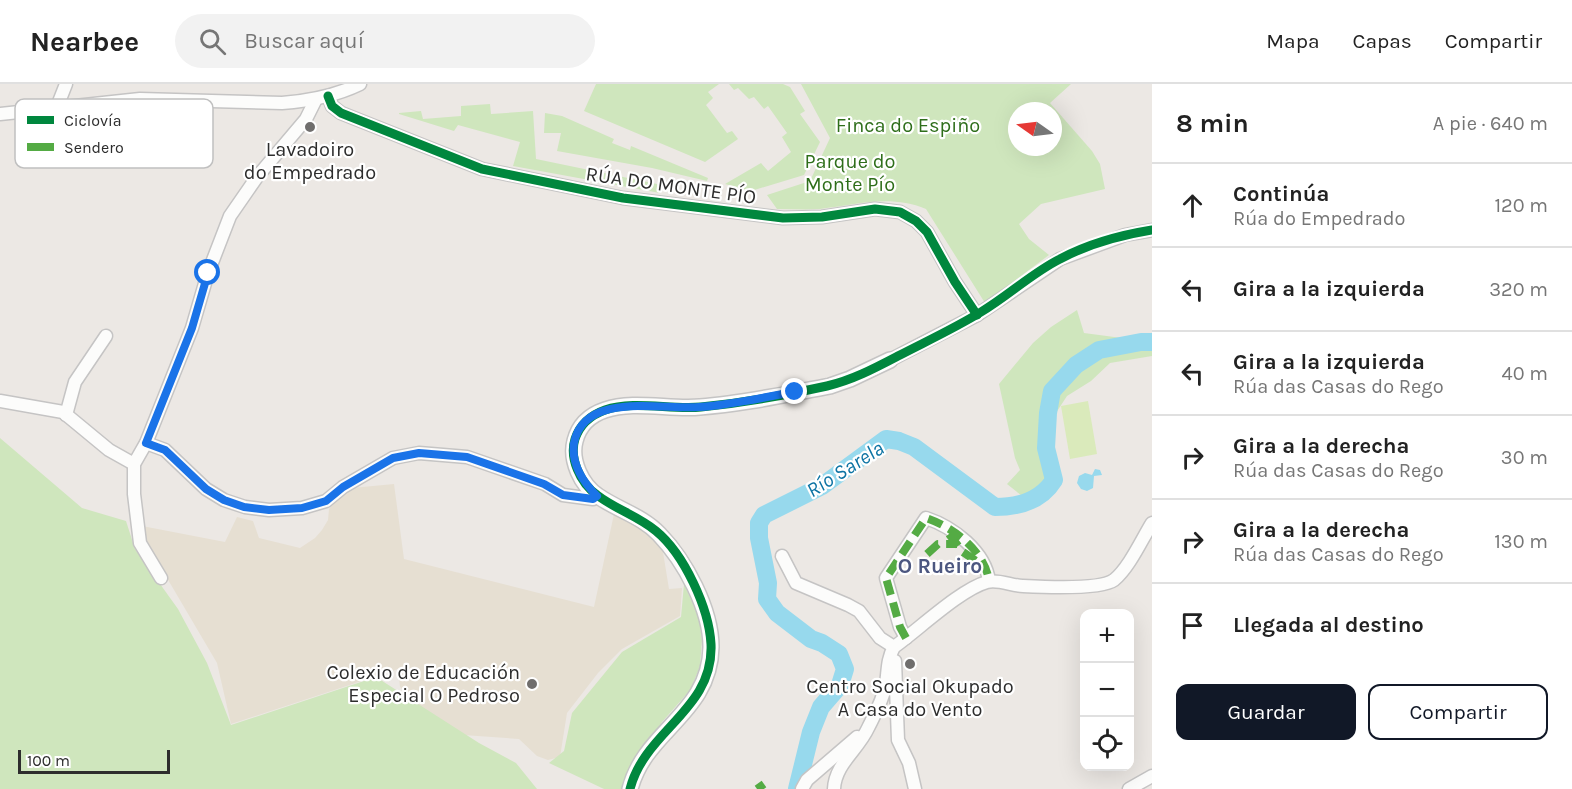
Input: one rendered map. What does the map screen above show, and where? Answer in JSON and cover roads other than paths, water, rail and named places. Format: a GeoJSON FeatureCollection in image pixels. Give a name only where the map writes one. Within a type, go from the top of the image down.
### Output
{"type":"FeatureCollection","features":[{"type":"Feature","properties":{"kind":"street"},"geometry":{"type":"LineString","coordinates":[[60,99],[66,84]]}},
{"type":"Feature","properties":{"kind":"street"},"geometry":{"type":"LineString","coordinates":[[213,101],[280,103],[322,98],[360,84]]}},
{"type":"Feature","properties":{"kind":"street"},"geometry":{"type":"LineString","coordinates":[[160,578],[140,543],[134,494],[134,464],[146,443],[192,328],[208,273],[230,216],[257,177],[322,98]]}},
{"type":"Feature","properties":{"kind":"street","name":"RÚA DO MONTE PÍO"},"geometry":{"type":"LineString","coordinates":[[322,98],[341,113],[464,163],[502,174],[599,194],[783,218],[822,217],[875,209],[900,212],[916,221],[927,232],[955,282],[977,315]]}},
{"type":"Feature","properties":{"kind":"street"},"geometry":{"type":"LineString","coordinates":[[0,114],[15,112]]}},
{"type":"Feature","properties":{"kind":"street"},"geometry":{"type":"LineString","coordinates":[[630,789],[642,760],[700,692],[707,677],[710,637],[706,617],[694,585],[673,549],[657,532],[634,515],[597,496],[581,476],[576,465],[574,450],[583,424],[593,415],[607,409],[699,407],[807,390],[850,379],[977,315],[1060,259],[1119,237],[1152,230]]}},
{"type":"Feature","properties":{"kind":"street"},"geometry":{"type":"LineString","coordinates":[[66,415],[75,382],[106,336]]}},
{"type":"Feature","properties":{"kind":"street"},"geometry":{"type":"LineString","coordinates":[[0,401],[66,415],[109,450],[134,464]]}},
{"type":"Feature","properties":{"kind":"street"},"geometry":{"type":"LineString","coordinates":[[146,443],[165,450],[206,489],[224,500],[244,507],[269,510],[302,508],[326,501],[343,487],[393,458],[419,453],[467,457],[544,484],[563,495],[593,499],[597,496]]}},
{"type":"Feature","properties":{"kind":"street"},"geometry":{"type":"LineString","coordinates":[[906,638],[900,627],[886,578],[926,518],[960,536],[973,548],[987,570],[989,581]]}},
{"type":"Feature","properties":{"kind":"street"},"geometry":{"type":"LineString","coordinates":[[834,789],[834,780],[840,766],[863,740],[880,704],[886,685],[889,655],[894,647],[947,606],[989,581],[1020,586],[1051,587],[1107,583],[1122,571],[1152,523]]}},
{"type":"Feature","properties":{"kind":"street"},"geometry":{"type":"LineString","coordinates":[[782,556],[796,583],[859,611],[880,638],[894,647]]}},
{"type":"Feature","properties":{"kind":"street"},"geometry":{"type":"LineString","coordinates":[[894,647],[898,740],[909,763],[915,789]]}},
{"type":"Feature","properties":{"kind":"street"},"geometry":{"type":"LineString","coordinates":[[802,789],[807,780],[869,726]]}},
{"type":"Feature","properties":{"kind":"street"},"geometry":{"type":"LineString","coordinates":[[809,789],[810,782],[817,772]]}},
{"type":"Feature","properties":{"kind":"street"},"geometry":{"type":"LineString","coordinates":[[1129,789],[1152,776]]}},
{"type":"Feature","properties":{"kind":"water"},"geometry":{"type":"Polygon","coordinates":[[[1095,469],[1100,470],[1102,475],[1094,476],[1093,488],[1087,491],[1081,489],[1077,483],[1079,476],[1085,473],[1092,475],[1095,469]]]}},
{"type":"Feature","properties":{"kind":"waterway","name":"Río Sarela"},"geometry":{"type":"LineString","coordinates":[[797,789],[811,732],[821,707],[840,685],[845,669],[839,654],[811,639],[777,613],[767,599],[768,583],[759,538],[759,523],[764,515],[822,486],[886,439],[914,447],[995,507],[1013,506],[1036,498],[1054,480],[1046,448],[1052,391],[1076,365],[1099,350],[1152,342]]}},
{"type":"Feature","properties":{"kind":"place","name":"Lavadoiro do Empedrado"},"geometry":{"type":"Point","coordinates":[310,127]}},
{"type":"Feature","properties":{"kind":"place","name":"Centro Social Okupado A Casa do Vento"},"geometry":{"type":"Point","coordinates":[910,664]}},
{"type":"Feature","properties":{"kind":"place","name":"Colexio de Educación Especial O Pedroso"},"geometry":{"type":"Point","coordinates":[532,684]}},
{"type":"Feature","properties":{"kind":"district","name":"O Rueiro"},"geometry":{"type":"Point","coordinates":[940,566]}},
{"type":"Feature","properties":{"kind":"park label","name":"Finca do Espiño"},"geometry":{"type":"Point","coordinates":[908,125]}},
{"type":"Feature","properties":{"kind":"park label","name":"Parque do Monte Pío"},"geometry":{"type":"Point","coordinates":[850,172]}}]}
